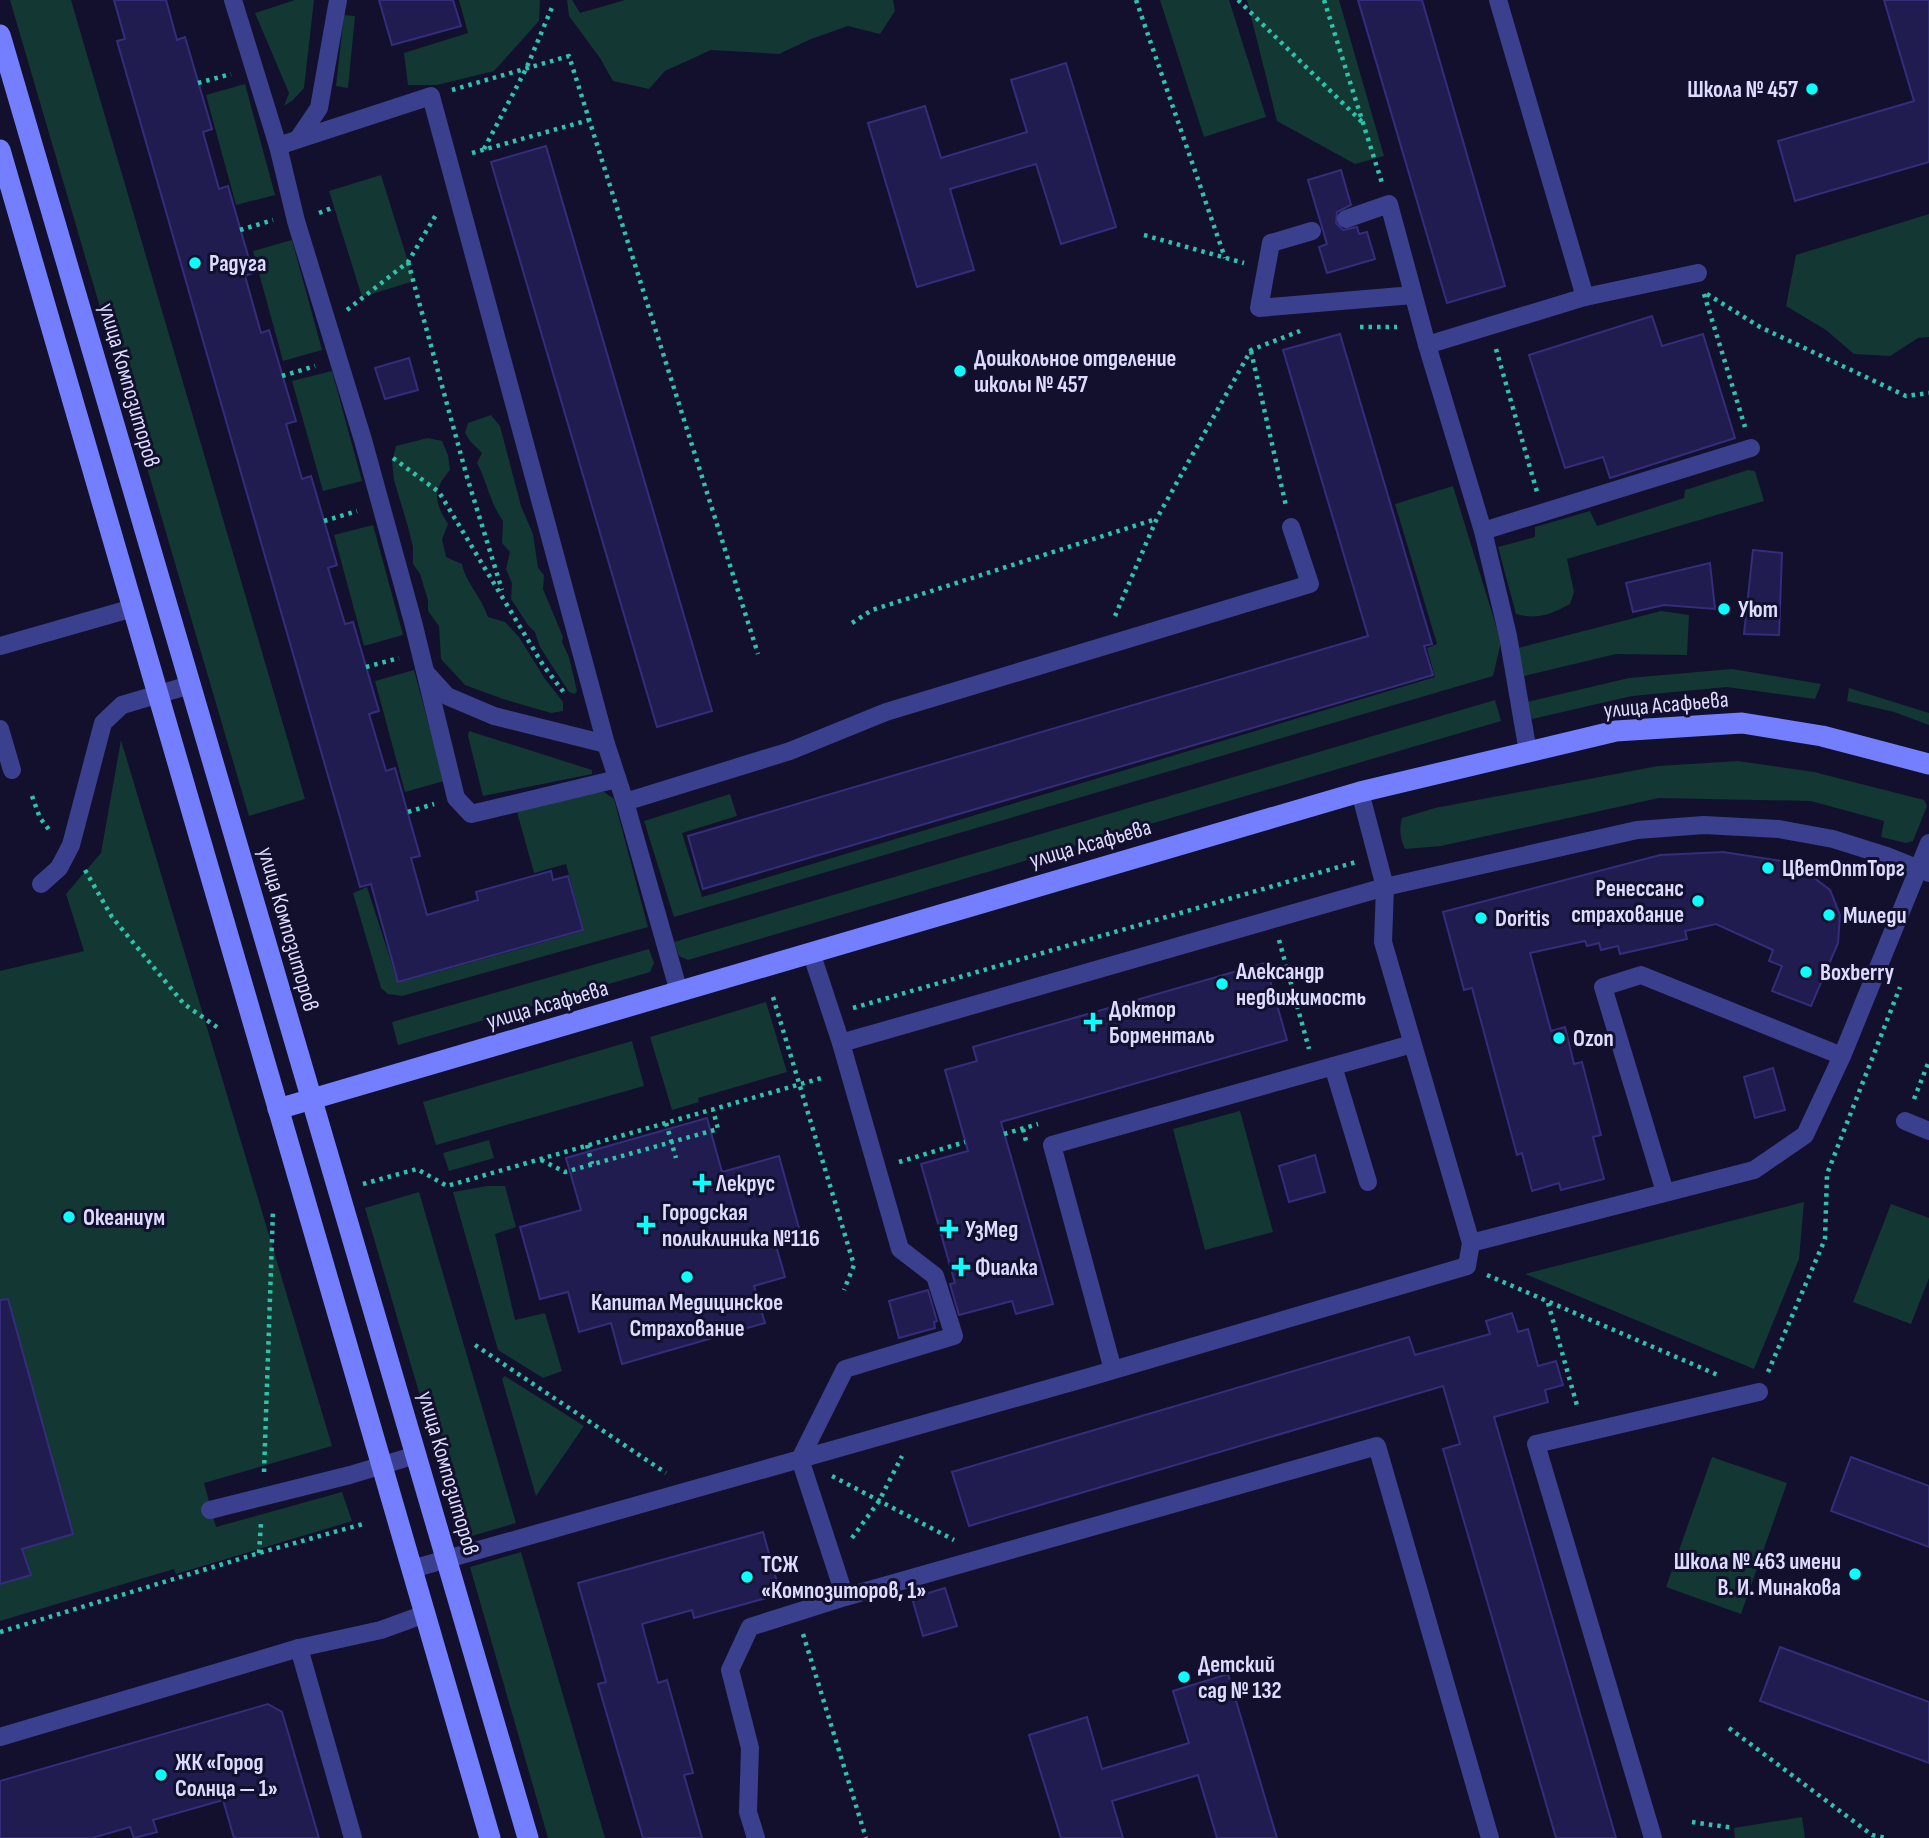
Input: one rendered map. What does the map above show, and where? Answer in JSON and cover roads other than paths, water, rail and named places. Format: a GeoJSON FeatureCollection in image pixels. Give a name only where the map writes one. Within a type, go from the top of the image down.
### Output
{"type":"FeatureCollection","features":[{"type":"Feature","properties":{"kind":"street","name":"улица Композиторов"},"geometry":{"type":"LineString","coordinates":[[0,35],[528,1838]]}},
{"type":"Feature","properties":{"kind":"street"},"geometry":{"type":"LineString","coordinates":[[0,150],[490,1838]]}},
{"type":"Feature","properties":{"kind":"street","name":"улица Асафьева"},"geometry":{"type":"LineString","coordinates":[[278,1109],[1360,792],[1616,731],[1742,723],[1822,736],[1929,764]]}},
{"type":"Feature","properties":{"kind":"lane"},"geometry":{"type":"LineString","coordinates":[[233,0],[381,504],[421,652],[456,798],[471,814],[617,779]]}},
{"type":"Feature","properties":{"kind":"lane"},"geometry":{"type":"LineString","coordinates":[[298,139],[319,108],[338,0]]}},
{"type":"Feature","properties":{"kind":"lane"},"geometry":{"type":"LineString","coordinates":[[1498,0],[1586,297]]}},
{"type":"Feature","properties":{"kind":"lane"},"geometry":{"type":"LineString","coordinates":[[278,146],[431,96],[606,744],[679,992]]}},
{"type":"Feature","properties":{"kind":"lane"},"geometry":{"type":"LineString","coordinates":[[1346,219],[1389,204],[1424,336],[1483,531],[1508,636],[1528,752]]}},
{"type":"Feature","properties":{"kind":"lane"},"geometry":{"type":"LineString","coordinates":[[1312,231],[1271,243],[1259,308],[1413,295]]}},
{"type":"Feature","properties":{"kind":"lane"},"geometry":{"type":"LineString","coordinates":[[1424,336],[1489,326],[1586,297],[1698,273]]}},
{"type":"Feature","properties":{"kind":"lane"},"geometry":{"type":"LineString","coordinates":[[1483,531],[1751,448]]}},
{"type":"Feature","properties":{"kind":"lane"},"geometry":{"type":"LineString","coordinates":[[625,802],[790,751],[886,712],[1310,584],[1291,527]]}},
{"type":"Feature","properties":{"kind":"lane"},"geometry":{"type":"LineString","coordinates":[[0,645],[133,608]]}},
{"type":"Feature","properties":{"kind":"lane"},"geometry":{"type":"LineString","coordinates":[[426,673],[447,696],[494,716],[606,744]]}},
{"type":"Feature","properties":{"kind":"lane"},"geometry":{"type":"LineString","coordinates":[[41,884],[59,868],[71,845],[103,723],[122,705],[190,685]]}},
{"type":"Feature","properties":{"kind":"lane"},"geometry":{"type":"LineString","coordinates":[[0,729],[12,770]]}},
{"type":"Feature","properties":{"kind":"lane"},"geometry":{"type":"LineString","coordinates":[[412,1569],[1113,1370],[1467,1266],[1471,1243],[1383,942],[1385,887],[1360,792]]}},
{"type":"Feature","properties":{"kind":"lane"},"geometry":{"type":"LineString","coordinates":[[841,1043],[1385,887],[1637,830],[1704,825],[1779,829],[1833,839],[1924,871]]}},
{"type":"Feature","properties":{"kind":"lane"},"geometry":{"type":"LineString","coordinates":[[1471,1243],[1754,1170],[1805,1135],[1924,871],[1929,843]]}},
{"type":"Feature","properties":{"kind":"lane"},"geometry":{"type":"LineString","coordinates":[[811,952],[849,1069],[900,1250],[935,1276],[954,1336],[845,1369],[800,1459],[845,1597]]}},
{"type":"Feature","properties":{"kind":"lane"},"geometry":{"type":"LineString","coordinates":[[1665,1192],[1603,987],[1641,975],[1842,1056]]}},
{"type":"Feature","properties":{"kind":"lane"},"geometry":{"type":"LineString","coordinates":[[1113,1370],[1052,1145],[1412,1044]]}},
{"type":"Feature","properties":{"kind":"lane"},"geometry":{"type":"LineString","coordinates":[[1333,1066],[1368,1182]]}},
{"type":"Feature","properties":{"kind":"lane"},"geometry":{"type":"LineString","coordinates":[[1905,1121],[1929,1130]]}},
{"type":"Feature","properties":{"kind":"lane"},"geometry":{"type":"LineString","coordinates":[[1653,1838],[1536,1444],[1759,1392]]}},
{"type":"Feature","properties":{"kind":"lane"},"geometry":{"type":"LineString","coordinates":[[756,1838],[748,1812],[750,1748],[730,1670],[750,1627],[845,1597],[1377,1446],[1490,1838]]}},
{"type":"Feature","properties":{"kind":"lane"},"geometry":{"type":"LineString","coordinates":[[210,1510],[416,1455]]}},
{"type":"Feature","properties":{"kind":"lane"},"geometry":{"type":"LineString","coordinates":[[0,1737],[299,1648],[381,1630],[425,1614]]}},
{"type":"Feature","properties":{"kind":"lane"},"geometry":{"type":"LineString","coordinates":[[299,1648],[353,1838]]}},
{"type":"Feature","properties":{"kind":"place","name":"Школа № 457"},"geometry":{"type":"Point","coordinates":[1812,89]}},
{"type":"Feature","properties":{"kind":"place","name":"Радуга"},"geometry":{"type":"Point","coordinates":[195,263]}},
{"type":"Feature","properties":{"kind":"place","name":"Дошкольное отделение школы № 457"},"geometry":{"type":"Point","coordinates":[960,371]}},
{"type":"Feature","properties":{"kind":"place","name":"Уют"},"geometry":{"type":"Point","coordinates":[1724,609]}},
{"type":"Feature","properties":{"kind":"place","name":"ЦветОптТорг"},"geometry":{"type":"Point","coordinates":[1768,868]}},
{"type":"Feature","properties":{"kind":"place","name":"Ренессанс страхование"},"geometry":{"type":"Point","coordinates":[1698,901]}},
{"type":"Feature","properties":{"kind":"place","name":"Миледи"},"geometry":{"type":"Point","coordinates":[1829,915]}},
{"type":"Feature","properties":{"kind":"place","name":"Doritis"},"geometry":{"type":"Point","coordinates":[1481,918]}},
{"type":"Feature","properties":{"kind":"place","name":"Boxberry"},"geometry":{"type":"Point","coordinates":[1806,972]}},
{"type":"Feature","properties":{"kind":"place","name":"Александр недвижимость"},"geometry":{"type":"Point","coordinates":[1222,984]}},
{"type":"Feature","properties":{"kind":"place","name":"Доктор Борменталь"},"geometry":{"type":"Point","coordinates":[1093,1022]}},
{"type":"Feature","properties":{"kind":"place","name":"Ozon"},"geometry":{"type":"Point","coordinates":[1559,1038]}},
{"type":"Feature","properties":{"kind":"place","name":"Лекрус"},"geometry":{"type":"Point","coordinates":[702,1183]}},
{"type":"Feature","properties":{"kind":"place","name":"Океаниум"},"geometry":{"type":"Point","coordinates":[69,1217]}},
{"type":"Feature","properties":{"kind":"place","name":"Городская поликлиника №116"},"geometry":{"type":"Point","coordinates":[646,1225]}},
{"type":"Feature","properties":{"kind":"place","name":"УзМед"},"geometry":{"type":"Point","coordinates":[949,1229]}},
{"type":"Feature","properties":{"kind":"place","name":"Фиалка"},"geometry":{"type":"Point","coordinates":[961,1267]}},
{"type":"Feature","properties":{"kind":"place","name":"Капитал Медицинское Страхование"},"geometry":{"type":"Point","coordinates":[687,1277]}},
{"type":"Feature","properties":{"kind":"place","name":"Школа № 463 имени В. И. Минакова"},"geometry":{"type":"Point","coordinates":[1855,1574]}},
{"type":"Feature","properties":{"kind":"place","name":"ТСЖ «Композиторов, 1»"},"geometry":{"type":"Point","coordinates":[747,1577]}},
{"type":"Feature","properties":{"kind":"place","name":"Детский сад № 132"},"geometry":{"type":"Point","coordinates":[1184,1677]}},
{"type":"Feature","properties":{"kind":"place","name":"ЖК «Город Солнца — 1»"},"geometry":{"type":"Point","coordinates":[161,1775]}}]}
